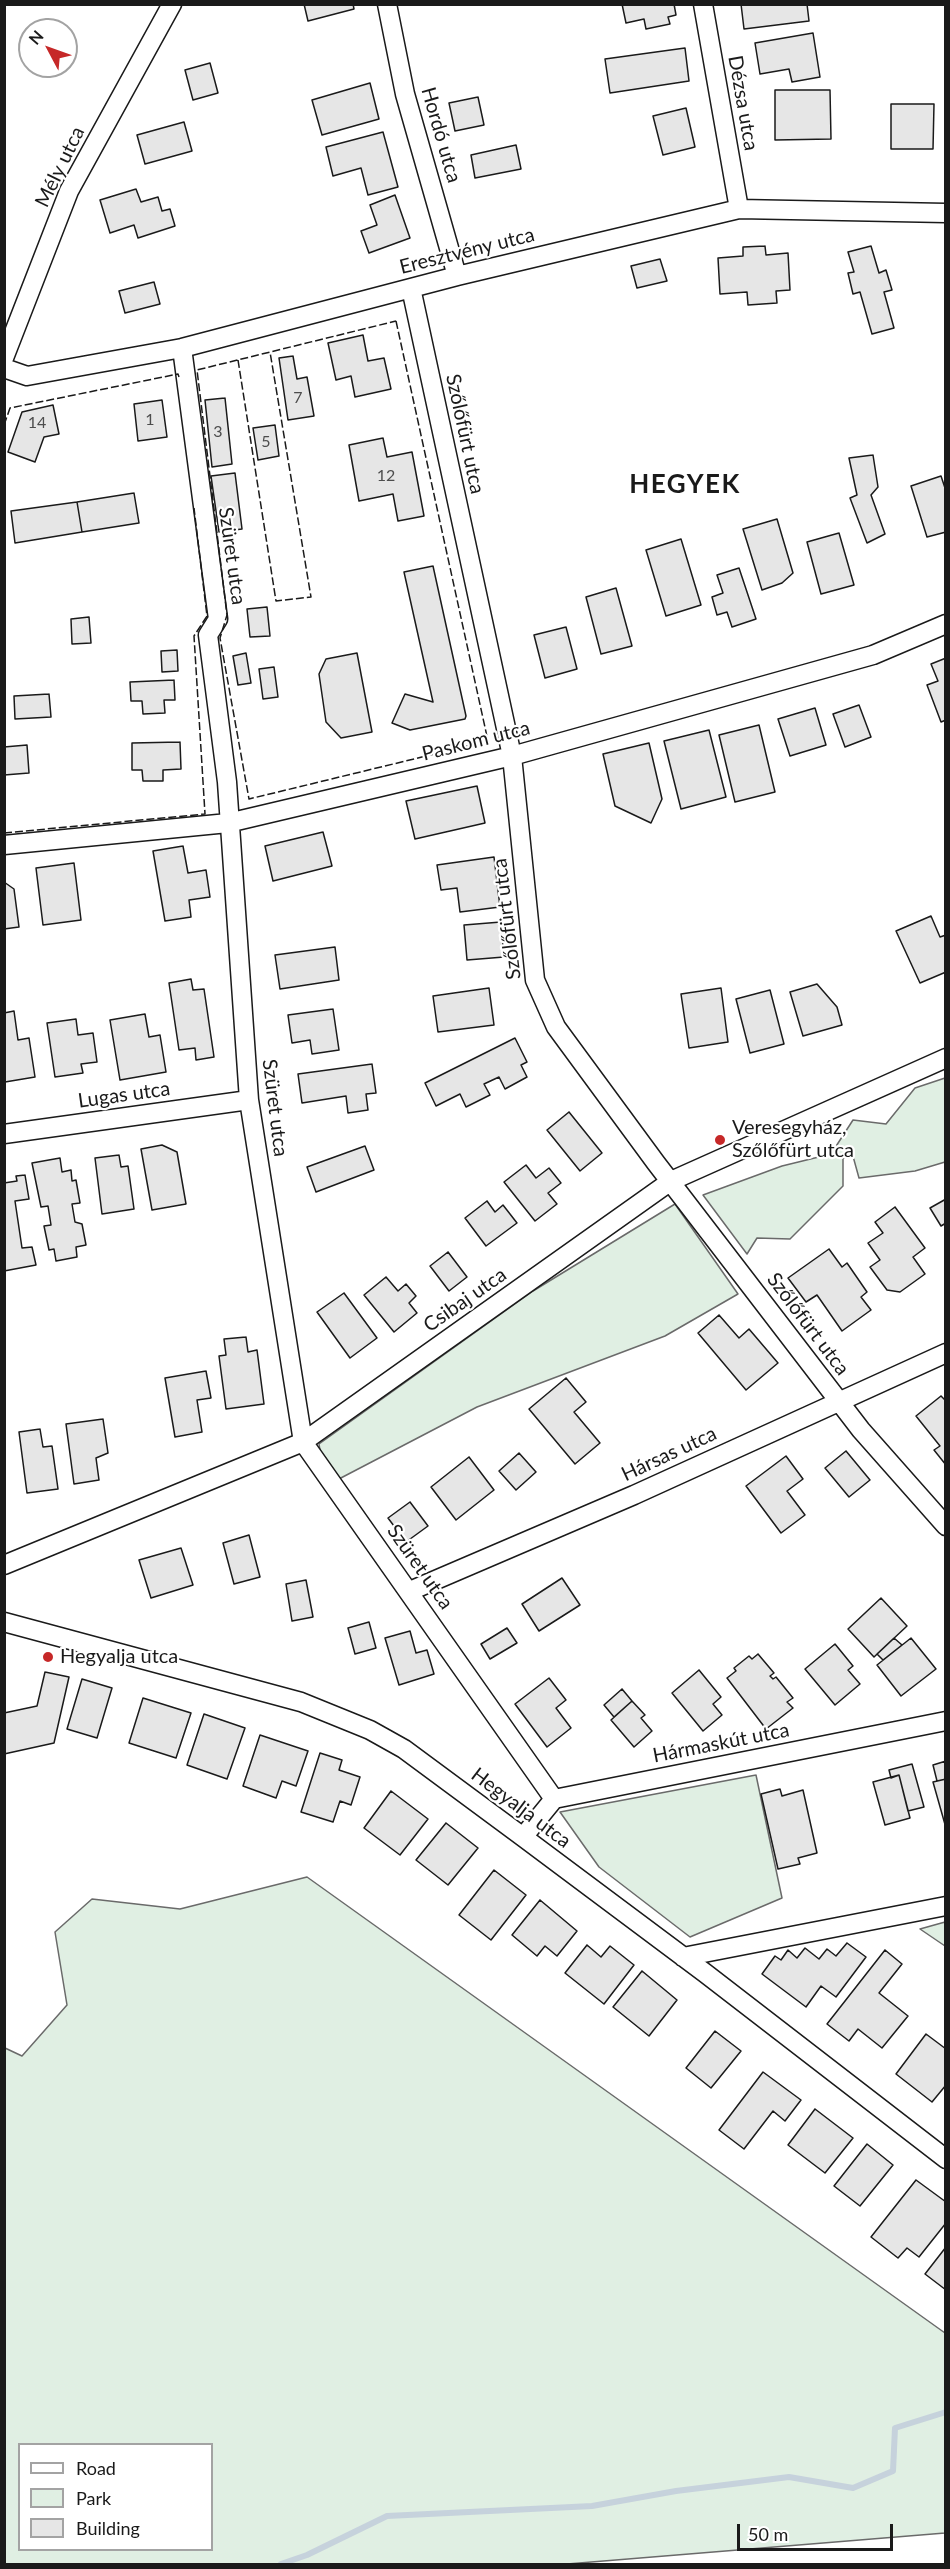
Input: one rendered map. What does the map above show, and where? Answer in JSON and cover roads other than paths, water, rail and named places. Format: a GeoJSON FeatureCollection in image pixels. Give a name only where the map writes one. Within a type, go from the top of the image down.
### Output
{"type":"FeatureCollection","features":[{"type":"Feature","properties":{"kind":"street","name":"Mély utca"},"geometry":{"type":"LineString","coordinates":[[6,351],[69,191],[172,4]]}},
{"type":"Feature","properties":{"kind":"street","name":"Hordó utca"},"geometry":{"type":"LineString","coordinates":[[387,4],[405,94],[457,276]]}},
{"type":"Feature","properties":{"kind":"street","name":"Dézsa utca"},"geometry":{"type":"LineString","coordinates":[[703,4],[740,209]]}},
{"type":"Feature","properties":{"kind":"street","name":"Eresztvény utca"},"geometry":{"type":"LineString","coordinates":[[4,368],[27,376],[182,348],[457,276],[740,209],[945,213]]}},
{"type":"Feature","properties":{"kind":"street","name":"Szőlőfürt utca"},"geometry":{"type":"LineString","coordinates":[[411,288],[512,756],[535,980],[556,1027],[671,1181],[839,1401],[945,1526]]}},
{"type":"Feature","properties":{"kind":"street","name":"Szüret utca"},"geometry":{"type":"LineString","coordinates":[[182,348],[218,619],[208,635],[227,782],[228,823],[249,1100],[303,1442],[410,1591],[554,1799]]}},
{"type":"Feature","properties":{"kind":"street","name":"Paskom utca"},"geometry":{"type":"LineString","coordinates":[[4,845],[228,823],[512,756],[873,655],[945,624]]}},
{"type":"Feature","properties":{"kind":"street","name":"Csibaj utca"},"geometry":{"type":"LineString","coordinates":[[4,1565],[303,1442],[671,1181],[945,1058]]}},
{"type":"Feature","properties":{"kind":"street","name":"Lugas utca"},"geometry":{"type":"LineString","coordinates":[[4,1134],[249,1100]]}},
{"type":"Feature","properties":{"kind":"street","name":"Hársas utca"},"geometry":{"type":"LineString","coordinates":[[410,1591],[634,1495],[945,1353]]}},
{"type":"Feature","properties":{"kind":"street","name":"Hegyalja utca"},"geometry":{"type":"LineString","coordinates":[[4,1622],[301,1702],[370,1730],[404,1749],[683,1957],[945,2159]]}},
{"type":"Feature","properties":{"kind":"street","name":"Hármaskút utca"},"geometry":{"type":"LineString","coordinates":[[554,1799],[945,1721]]}},
{"type":"Feature","properties":{"kind":"street"},"geometry":{"type":"LineString","coordinates":[[523,1837],[554,1799]]}},
{"type":"Feature","properties":{"kind":"street"},"geometry":{"type":"LineString","coordinates":[[683,1957],[945,1906]]}},
{"type":"Feature","properties":{"kind":"waterway"},"geometry":{"type":"LineString","coordinates":[[281,2564],[307,2555],[387,2516],[592,2506],[676,2491],[789,2477],[853,2488],[893,2471],[895,2428],[946,2412]]}},
{"type":"Feature","properties":{"kind":"place","name":"Veresegyház, Szőlőfürt utca"},"geometry":{"type":"Point","coordinates":[720,1140]}},
{"type":"Feature","properties":{"kind":"place","name":"Hegyalja utca"},"geometry":{"type":"Point","coordinates":[48,1657]}},
{"type":"Feature","properties":{"kind":"district","name":"HEGYEK"},"geometry":{"type":"Point","coordinates":[685,485]}}]}
